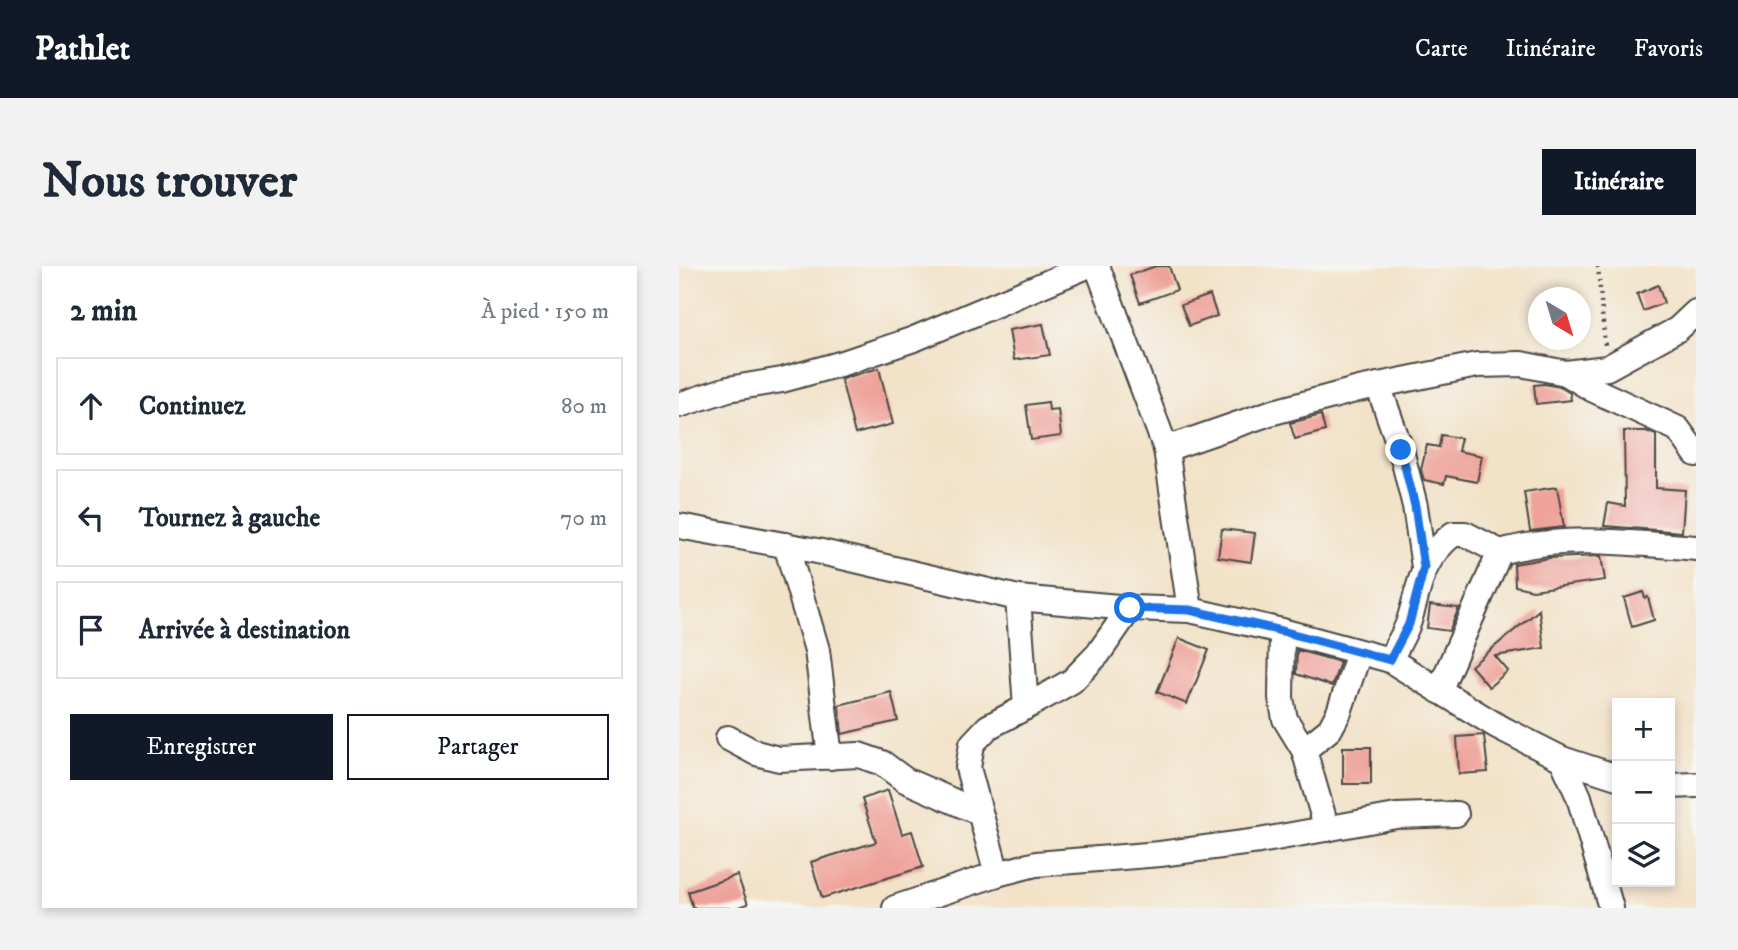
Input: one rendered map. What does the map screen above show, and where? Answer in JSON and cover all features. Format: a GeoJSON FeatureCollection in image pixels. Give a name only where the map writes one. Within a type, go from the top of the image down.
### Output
{"type":"FeatureCollection","features":[{"type":"Feature","properties":{"kind":"street"},"geometry":{"type":"LineString","coordinates":[[679,405],[728,389],[782,380],[902,343],[1087,266]]}},
{"type":"Feature","properties":{"kind":"street"},"geometry":{"type":"LineString","coordinates":[[1097,266],[1166,449],[1190,610]]}},
{"type":"Feature","properties":{"kind":"street"},"geometry":{"type":"LineString","coordinates":[[1166,449],[1270,413],[1377,385],[1477,365],[1521,364],[1566,373],[1607,368],[1678,329],[1696,312]]}},
{"type":"Feature","properties":{"kind":"street"},"geometry":{"type":"LineString","coordinates":[[1566,373],[1678,429],[1696,454]]}},
{"type":"Feature","properties":{"kind":"street"},"geometry":{"type":"LineString","coordinates":[[1377,385],[1401,450],[1415,506],[1424,567]]}},
{"type":"Feature","properties":{"kind":"street"},"geometry":{"type":"LineString","coordinates":[[679,526],[786,545],[1018,598],[1130,608],[1190,610],[1282,631],[1390,660],[1497,726],[1562,759],[1612,775]]}},
{"type":"Feature","properties":{"kind":"street"},"geometry":{"type":"LineString","coordinates":[[1390,660],[1409,624],[1424,567],[1443,542],[1453,534],[1465,534],[1500,552],[1518,547],[1575,542],[1631,542],[1696,548]]}},
{"type":"Feature","properties":{"kind":"street"},"geometry":{"type":"LineString","coordinates":[[786,545],[817,650],[830,757]]}},
{"type":"Feature","properties":{"kind":"street"},"geometry":{"type":"LineString","coordinates":[[1439,691],[1500,552]]}},
{"type":"Feature","properties":{"kind":"street"},"geometry":{"type":"LineString","coordinates":[[1018,598],[1026,708]]}},
{"type":"Feature","properties":{"kind":"street"},"geometry":{"type":"LineString","coordinates":[[997,874],[968,768],[972,744],[988,727],[1072,681],[1098,654],[1130,608]]}},
{"type":"Feature","properties":{"kind":"street"},"geometry":{"type":"LineString","coordinates":[[1282,631],[1281,698],[1285,719],[1304,750],[1327,829]]}},
{"type":"Feature","properties":{"kind":"street"},"geometry":{"type":"LineString","coordinates":[[1304,750],[1330,729],[1339,712],[1359,653]]}},
{"type":"Feature","properties":{"kind":"street"},"geometry":{"type":"LineString","coordinates":[[728,738],[756,753],[779,759],[859,755],[882,762],[905,780],[980,813]]}},
{"type":"Feature","properties":{"kind":"street"},"geometry":{"type":"LineString","coordinates":[[1562,759],[1579,797],[1611,908]]}},
{"type":"Feature","properties":{"kind":"street"},"geometry":{"type":"LineString","coordinates":[[1675,786],[1696,785]]}},
{"type":"Feature","properties":{"kind":"street"},"geometry":{"type":"LineString","coordinates":[[895,908],[1036,864],[1160,854],[1259,841],[1396,816],[1455,814]]}},
{"type":"Feature","properties":{"kind":"path"},"geometry":{"type":"LineString","coordinates":[[1598,266],[1607,368]]}},
{"type":"Feature","properties":{"kind":"building"},"geometry":{"type":"Polygon","coordinates":[[[1156,266],[1169,266],[1177,290],[1140,303],[1130,275],[1156,266]]]}},
{"type":"Feature","properties":{"kind":"building"},"geometry":{"type":"Polygon","coordinates":[[[1658,285],[1664,303],[1643,311],[1637,294],[1658,285]]]}},
{"type":"Feature","properties":{"kind":"building"},"geometry":{"type":"Polygon","coordinates":[[[1210,295],[1217,316],[1189,326],[1181,305],[1210,295]]]}},
{"type":"Feature","properties":{"kind":"building"},"geometry":{"type":"Polygon","coordinates":[[[1043,324],[1050,355],[1014,360],[1009,330],[1043,324]]]}},
{"type":"Feature","properties":{"kind":"building"},"geometry":{"type":"Polygon","coordinates":[[[879,368],[893,424],[855,434],[841,379],[879,368]]]}},
{"type":"Feature","properties":{"kind":"building"},"geometry":{"type":"Polygon","coordinates":[[[1534,385],[1560,387],[1570,393],[1571,400],[1536,404],[1534,385]]]}},
{"type":"Feature","properties":{"kind":"building"},"geometry":{"type":"Polygon","coordinates":[[[1048,402],[1049,410],[1058,409],[1061,436],[1031,440],[1026,405],[1048,402]]]}},
{"type":"Feature","properties":{"kind":"building"},"geometry":{"type":"Polygon","coordinates":[[[1321,415],[1325,431],[1295,439],[1290,423],[1321,415]]]}},
{"type":"Feature","properties":{"kind":"building"},"geometry":{"type":"Polygon","coordinates":[[[1624,431],[1646,431],[1656,435],[1656,488],[1685,490],[1682,532],[1604,526],[1608,503],[1625,506],[1624,431]]]}},
{"type":"Feature","properties":{"kind":"building"},"geometry":{"type":"Polygon","coordinates":[[[1441,435],[1461,438],[1458,451],[1482,456],[1477,482],[1446,476],[1444,484],[1424,480],[1421,470],[1427,445],[1439,447],[1441,435]]]}},
{"type":"Feature","properties":{"kind":"building"},"geometry":{"type":"Polygon","coordinates":[[[1557,487],[1564,527],[1530,531],[1524,492],[1557,487]]]}},
{"type":"Feature","properties":{"kind":"building"},"geometry":{"type":"Polygon","coordinates":[[[1222,529],[1255,533],[1251,562],[1218,557],[1222,529]]]}},
{"type":"Feature","properties":{"kind":"building"},"geometry":{"type":"Polygon","coordinates":[[[1601,556],[1605,580],[1533,590],[1515,586],[1514,564],[1549,558],[1601,556]]]}},
{"type":"Feature","properties":{"kind":"building"},"geometry":{"type":"Polygon","coordinates":[[[1643,592],[1645,598],[1648,597],[1654,620],[1632,627],[1624,598],[1643,592]]]}},
{"type":"Feature","properties":{"kind":"building"},"geometry":{"type":"Polygon","coordinates":[[[1430,605],[1459,608],[1449,631],[1427,628],[1430,605]]]}},
{"type":"Feature","properties":{"kind":"building"},"geometry":{"type":"Polygon","coordinates":[[[1539,610],[1544,648],[1495,656],[1508,671],[1489,687],[1471,666],[1539,610]]]}},
{"type":"Feature","properties":{"kind":"building"},"geometry":{"type":"Polygon","coordinates":[[[1179,638],[1209,650],[1187,704],[1157,692],[1179,638]]]}},
{"type":"Feature","properties":{"kind":"building"},"geometry":{"type":"Polygon","coordinates":[[[1297,650],[1340,662],[1332,686],[1296,674],[1297,650]]]}},
{"type":"Feature","properties":{"kind":"building"},"geometry":{"type":"Polygon","coordinates":[[[891,692],[898,721],[842,734],[839,705],[891,692]]]}},
{"type":"Feature","properties":{"kind":"building"},"geometry":{"type":"Polygon","coordinates":[[[1484,735],[1488,772],[1459,774],[1457,737],[1484,735]]]}},
{"type":"Feature","properties":{"kind":"building"},"geometry":{"type":"Polygon","coordinates":[[[1343,747],[1371,747],[1371,784],[1343,784],[1343,747]]]}},
{"type":"Feature","properties":{"kind":"building"},"geometry":{"type":"Polygon","coordinates":[[[888,790],[902,834],[912,831],[923,867],[822,898],[811,862],[876,842],[862,799],[888,790]]]}},
{"type":"Feature","properties":{"kind":"building"},"geometry":{"type":"Polygon","coordinates":[[[737,875],[748,904],[737,908],[693,908],[688,892],[737,875]]]}},
{"type":"Feature","properties":{"kind":"route"},"geometry":{"type":"LineString","coordinates":[[1130,608],[1190,610],[1390,660],[1409,624],[1424,567],[1415,506],[1401,450]]}}]}
